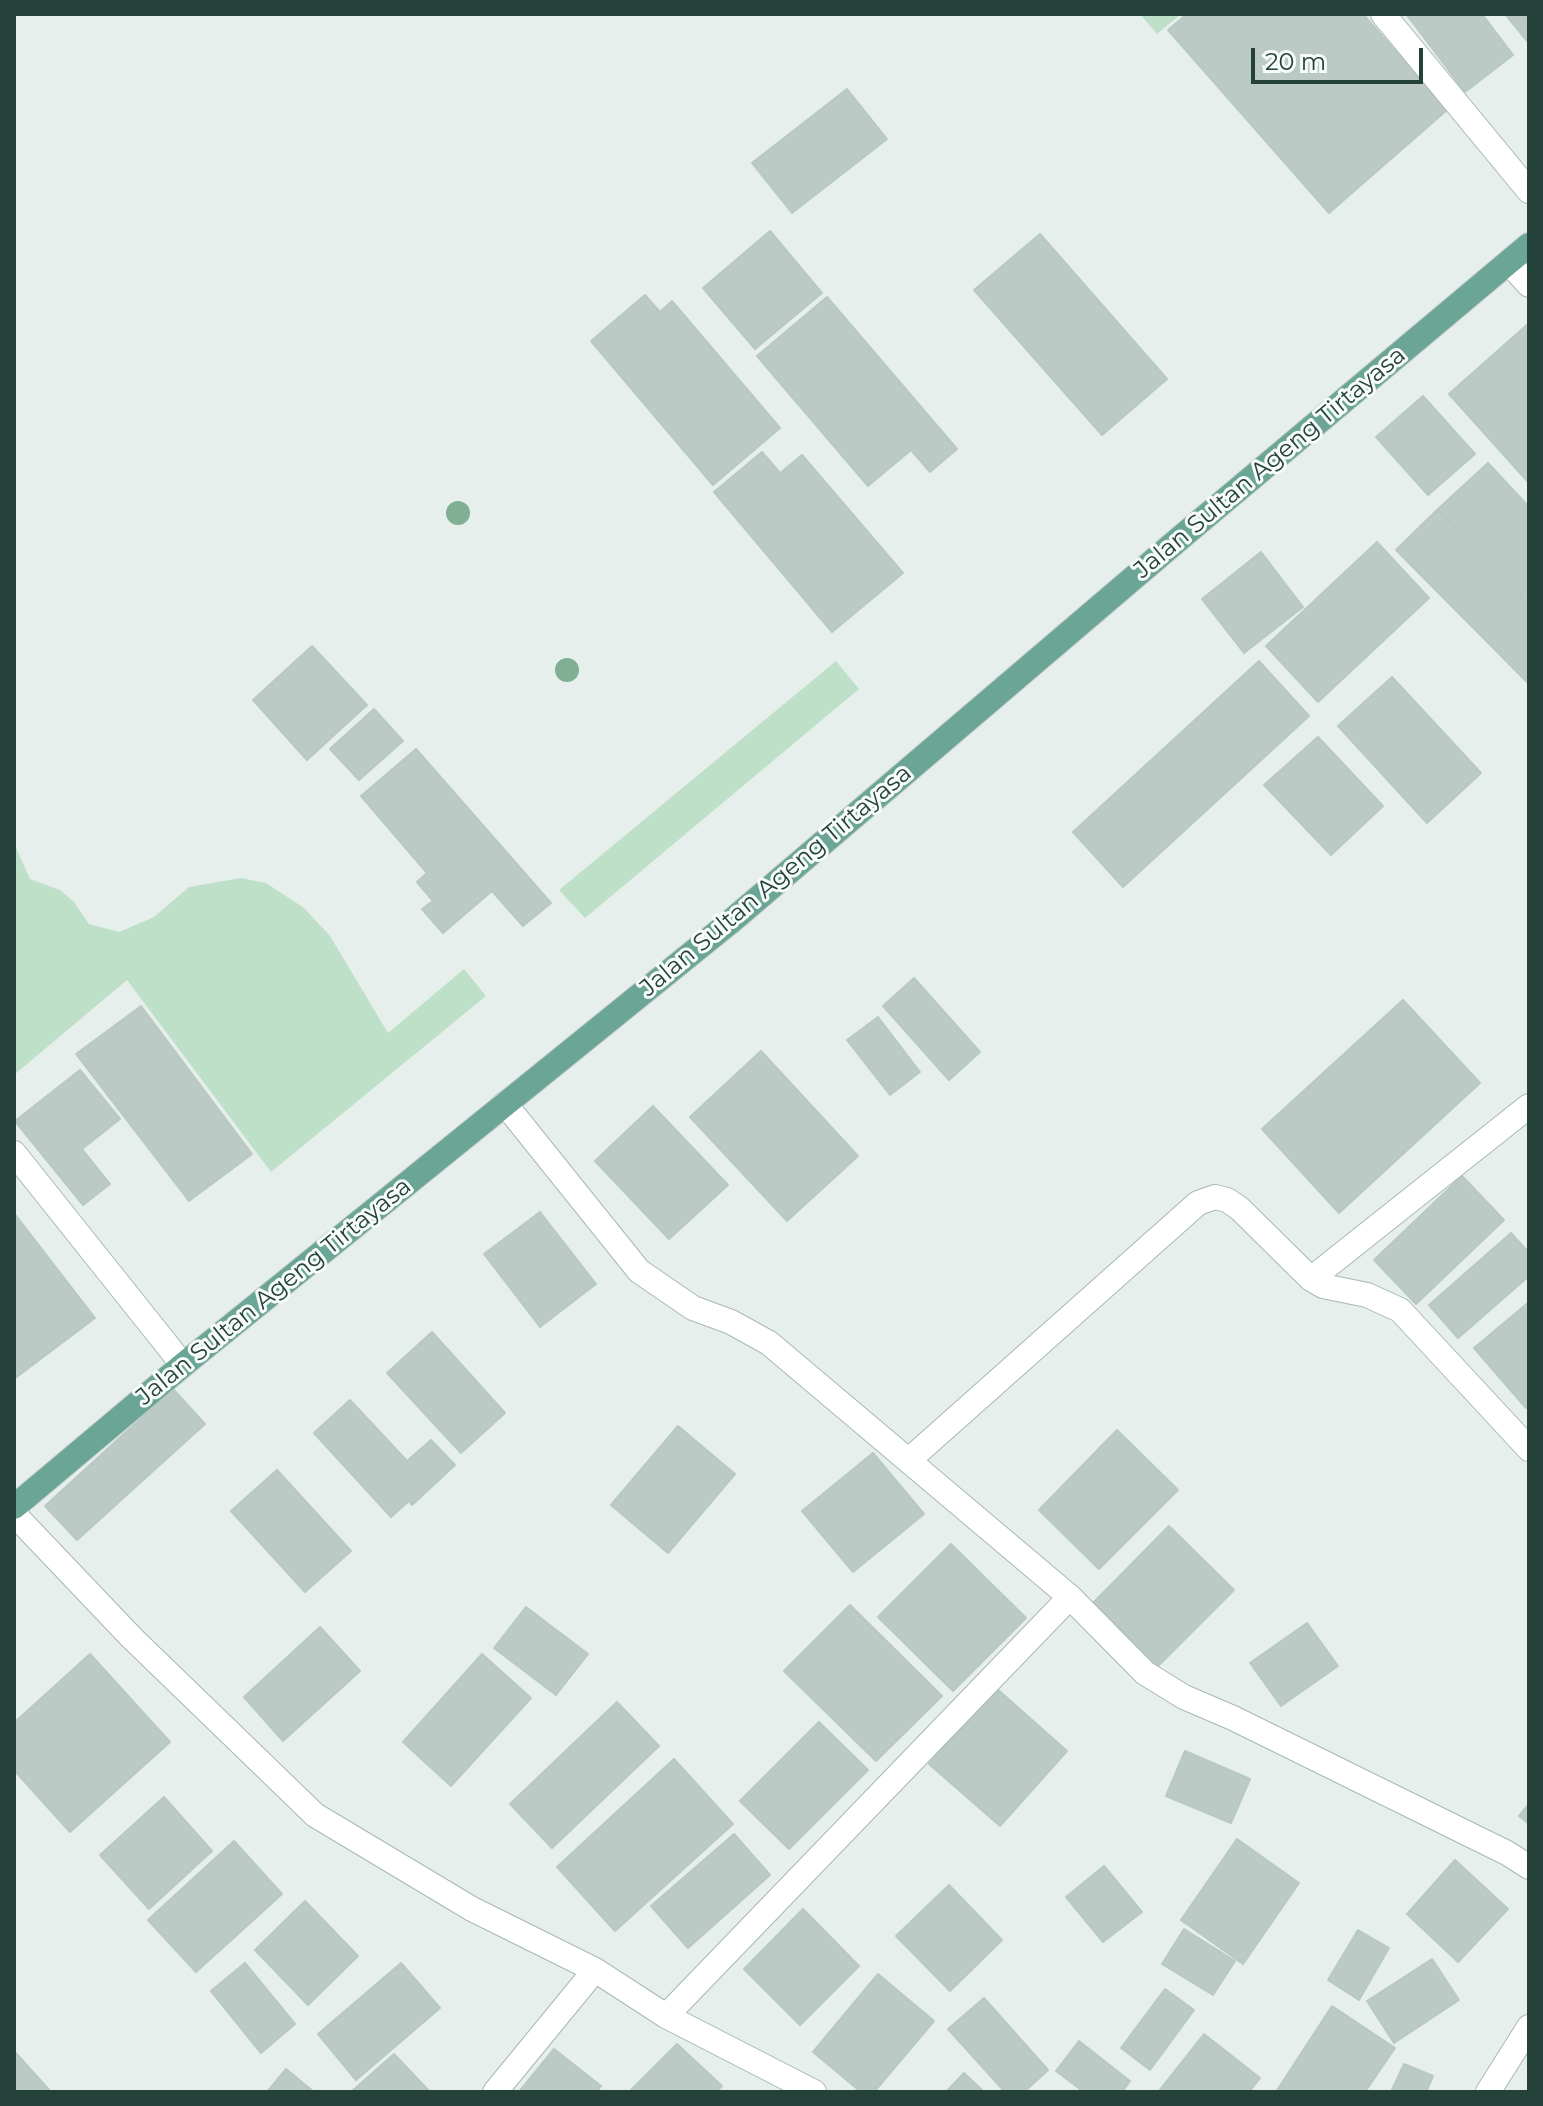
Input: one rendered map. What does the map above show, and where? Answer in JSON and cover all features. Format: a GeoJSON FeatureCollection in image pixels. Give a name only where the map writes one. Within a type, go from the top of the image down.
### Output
{"type":"FeatureCollection","features":[{"type":"Feature","properties":{"kind":"main road","name":"Jalan Sultan Ageng Tirtayasa"},"geometry":{"type":"LineString","coordinates":[[14,1507],[183,1365],[729,923],[1529,245]]}},
{"type":"Feature","properties":{"kind":"street"},"geometry":{"type":"LineString","coordinates":[[1383,14],[1529,191]]}},
{"type":"Feature","properties":{"kind":"street"},"geometry":{"type":"LineString","coordinates":[[1509,263],[1529,285]]}},
{"type":"Feature","properties":{"kind":"street"},"geometry":{"type":"LineString","coordinates":[[505,1104],[639,1271],[693,1308],[731,1322],[769,1343],[1070,1597],[1145,1673],[1184,1697],[1247,1724],[1507,1853],[1529,1867]]}},
{"type":"Feature","properties":{"kind":"street"},"geometry":{"type":"LineString","coordinates":[[1311,1279],[1529,1106]]}},
{"type":"Feature","properties":{"kind":"street"},"geometry":{"type":"LineString","coordinates":[[14,1153],[183,1365]]}},
{"type":"Feature","properties":{"kind":"street"},"geometry":{"type":"LineString","coordinates":[[909,1460],[1198,1203],[1215,1197],[1239,1208],[1311,1279],[1337,1290],[1367,1295],[1400,1310],[1529,1449]]}},
{"type":"Feature","properties":{"kind":"street"},"geometry":{"type":"LineString","coordinates":[[14,1514],[131,1637],[315,1815],[472,1909],[595,1970],[666,2016],[814,2092]]}},
{"type":"Feature","properties":{"kind":"street"},"geometry":{"type":"LineString","coordinates":[[666,2016],[1070,1597]]}},
{"type":"Feature","properties":{"kind":"street"},"geometry":{"type":"LineString","coordinates":[[495,2092],[595,1970]]}},
{"type":"Feature","properties":{"kind":"street"},"geometry":{"type":"LineString","coordinates":[[1488,2092],[1529,2027]]}},
{"type":"Feature","properties":{"kind":"green space"},"geometry":{"type":"Polygon","coordinates":[[[1140,14],[1181,14],[1157,34],[1140,14]]]}},
{"type":"Feature","properties":{"kind":"green space"},"geometry":{"type":"Polygon","coordinates":[[[836,661],[859,689],[585,918],[559,890],[836,661]]]}},
{"type":"Feature","properties":{"kind":"green space"},"geometry":{"type":"Polygon","coordinates":[[[14,843],[30,879],[60,890],[74,902],[89,924],[119,932],[154,917],[189,887],[241,878],[266,883],[304,908],[330,936],[388,1033],[464,969],[486,996],[271,1172],[127,980],[14,1075],[14,843]]]}},
{"type":"Feature","properties":{"kind":"building"},"geometry":{"type":"Polygon","coordinates":[[[1187,14],[1363,14],[1447,110],[1329,213],[1168,30],[1187,14]]]}},
{"type":"Feature","properties":{"kind":"building"},"geometry":{"type":"Polygon","coordinates":[[[1406,14],[1432,14],[1416,27],[1406,14]]]}},
{"type":"Feature","properties":{"kind":"building"},"geometry":{"type":"Polygon","coordinates":[[[1432,14],[1482,14],[1513,55],[1465,92],[1416,27],[1432,14]]]}},
{"type":"Feature","properties":{"kind":"building"},"geometry":{"type":"Polygon","coordinates":[[[1505,14],[1529,14],[1529,42],[1528,42],[1505,14]]]}},
{"type":"Feature","properties":{"kind":"building"},"geometry":{"type":"Polygon","coordinates":[[[847,89],[887,139],[792,213],[752,163],[847,89]]]}},
{"type":"Feature","properties":{"kind":"building"},"geometry":{"type":"Polygon","coordinates":[[[770,231],[822,293],[755,349],[703,288],[770,231]]]}},
{"type":"Feature","properties":{"kind":"building"},"geometry":{"type":"Polygon","coordinates":[[[1040,234],[1167,379],[1102,435],[974,290],[1040,234]]]}},
{"type":"Feature","properties":{"kind":"building"},"geometry":{"type":"Polygon","coordinates":[[[645,295],[660,312],[672,301],[780,428],[713,485],[591,341],[645,295]]]}},
{"type":"Feature","properties":{"kind":"building"},"geometry":{"type":"Polygon","coordinates":[[[827,297],[957,449],[930,472],[911,450],[868,486],[757,356],[827,297]]]}},
{"type":"Feature","properties":{"kind":"building"},"geometry":{"type":"Polygon","coordinates":[[[1529,323],[1529,483],[1449,394],[1529,323]]]}},
{"type":"Feature","properties":{"kind":"building"},"geometry":{"type":"Polygon","coordinates":[[[1423,396],[1475,454],[1428,495],[1376,437],[1423,396]]]}},
{"type":"Feature","properties":{"kind":"building"},"geometry":{"type":"Polygon","coordinates":[[[762,452],[780,473],[802,455],[903,573],[832,632],[714,492],[762,452]]]}},
{"type":"Feature","properties":{"kind":"building"},"geometry":{"type":"Polygon","coordinates":[[[1488,463],[1529,507],[1529,607],[1438,509],[1488,463]]]}},
{"type":"Feature","properties":{"kind":"building"},"geometry":{"type":"Polygon","coordinates":[[[1438,509],[1529,607],[1529,684],[1396,550],[1438,509]]]}},
{"type":"Feature","properties":{"kind":"building"},"geometry":{"type":"Polygon","coordinates":[[[1377,542],[1429,598],[1318,702],[1266,646],[1377,542]]]}},
{"type":"Feature","properties":{"kind":"building"},"geometry":{"type":"Polygon","coordinates":[[[1261,552],[1303,607],[1244,653],[1202,599],[1261,552]]]}},
{"type":"Feature","properties":{"kind":"building"},"geometry":{"type":"Polygon","coordinates":[[[312,646],[367,705],[307,760],[253,700],[312,646]]]}},
{"type":"Feature","properties":{"kind":"building"},"geometry":{"type":"Polygon","coordinates":[[[1259,661],[1309,716],[1123,887],[1073,832],[1259,661]]]}},
{"type":"Feature","properties":{"kind":"building"},"geometry":{"type":"Polygon","coordinates":[[[1392,677],[1481,773],[1427,823],[1338,726],[1392,677]]]}},
{"type":"Feature","properties":{"kind":"building"},"geometry":{"type":"Polygon","coordinates":[[[374,709],[403,741],[359,780],[330,749],[374,709]]]}},
{"type":"Feature","properties":{"kind":"building"},"geometry":{"type":"Polygon","coordinates":[[[1318,737],[1383,806],[1331,855],[1264,785],[1318,737]]]}},
{"type":"Feature","properties":{"kind":"building"},"geometry":{"type":"Polygon","coordinates":[[[416,749],[551,903],[523,926],[492,891],[443,933],[422,909],[433,901],[417,882],[427,873],[361,796],[416,749]]]}},
{"type":"Feature","properties":{"kind":"building"},"geometry":{"type":"Polygon","coordinates":[[[914,978],[980,1052],[949,1080],[883,1006],[914,978]]]}},
{"type":"Feature","properties":{"kind":"building"},"geometry":{"type":"Polygon","coordinates":[[[1403,1000],[1480,1083],[1339,1213],[1262,1129],[1403,1000]]]}},
{"type":"Feature","properties":{"kind":"building"},"geometry":{"type":"Polygon","coordinates":[[[141,1006],[252,1154],[189,1201],[76,1054],[141,1006]]]}},
{"type":"Feature","properties":{"kind":"building"},"geometry":{"type":"Polygon","coordinates":[[[878,1017],[920,1072],[890,1095],[847,1040],[878,1017]]]}},
{"type":"Feature","properties":{"kind":"building"},"geometry":{"type":"Polygon","coordinates":[[[761,1051],[858,1156],[787,1221],[690,1117],[761,1051]]]}},
{"type":"Feature","properties":{"kind":"building"},"geometry":{"type":"Polygon","coordinates":[[[80,1070],[120,1119],[82,1149],[110,1184],[83,1205],[15,1121],[80,1070]]]}},
{"type":"Feature","properties":{"kind":"building"},"geometry":{"type":"Polygon","coordinates":[[[653,1106],[728,1185],[669,1239],[595,1161],[653,1106]]]}},
{"type":"Feature","properties":{"kind":"building"},"geometry":{"type":"Polygon","coordinates":[[[1462,1176],[1504,1220],[1416,1304],[1374,1260],[1462,1176]]]}},
{"type":"Feature","properties":{"kind":"building"},"geometry":{"type":"Polygon","coordinates":[[[540,1212],[596,1284],[540,1327],[484,1254],[540,1212]]]}},
{"type":"Feature","properties":{"kind":"building"},"geometry":{"type":"Polygon","coordinates":[[[14,1213],[95,1318],[14,1379],[14,1213]]]}},
{"type":"Feature","properties":{"kind":"building"},"geometry":{"type":"Polygon","coordinates":[[[1511,1233],[1529,1253],[1529,1276],[1458,1338],[1429,1305],[1511,1233]]]}},
{"type":"Feature","properties":{"kind":"building"},"geometry":{"type":"Polygon","coordinates":[[[1529,1302],[1529,1406],[1526,1408],[1474,1348],[1529,1302]]]}},
{"type":"Feature","properties":{"kind":"building"},"geometry":{"type":"Polygon","coordinates":[[[432,1332],[505,1413],[461,1453],[387,1373],[432,1332]]]}},
{"type":"Feature","properties":{"kind":"building"},"geometry":{"type":"Polygon","coordinates":[[[173,1389],[205,1424],[77,1540],[45,1506],[173,1389]]]}},
{"type":"Feature","properties":{"kind":"building"},"geometry":{"type":"Polygon","coordinates":[[[350,1400],[407,1461],[431,1440],[455,1465],[412,1505],[409,1501],[391,1517],[314,1433],[350,1400]]]}},
{"type":"Feature","properties":{"kind":"building"},"geometry":{"type":"Polygon","coordinates":[[[678,1426],[735,1474],[668,1553],[611,1505],[678,1426]]]}},
{"type":"Feature","properties":{"kind":"building"},"geometry":{"type":"Polygon","coordinates":[[[1117,1430],[1178,1490],[1099,1569],[1039,1510],[1117,1430]]]}},
{"type":"Feature","properties":{"kind":"building"},"geometry":{"type":"Polygon","coordinates":[[[873,1453],[924,1514],[853,1572],[802,1511],[873,1453]]]}},
{"type":"Feature","properties":{"kind":"building"},"geometry":{"type":"Polygon","coordinates":[[[277,1470],[351,1551],[305,1592],[231,1511],[277,1470]]]}},
{"type":"Feature","properties":{"kind":"building"},"geometry":{"type":"Polygon","coordinates":[[[1169,1526],[1234,1590],[1156,1668],[1091,1605],[1169,1526]]]}},
{"type":"Feature","properties":{"kind":"building"},"geometry":{"type":"Polygon","coordinates":[[[951,1544],[1026,1618],[953,1691],[878,1617],[951,1544]]]}},
{"type":"Feature","properties":{"kind":"building"},"geometry":{"type":"Polygon","coordinates":[[[850,1605],[942,1696],[876,1761],[784,1671],[850,1605]]]}},
{"type":"Feature","properties":{"kind":"building"},"geometry":{"type":"Polygon","coordinates":[[[526,1607],[588,1654],[556,1695],[494,1648],[526,1607]]]}},
{"type":"Feature","properties":{"kind":"building"},"geometry":{"type":"Polygon","coordinates":[[[1307,1623],[1338,1666],[1281,1706],[1250,1663],[1307,1623]]]}},
{"type":"Feature","properties":{"kind":"building"},"geometry":{"type":"Polygon","coordinates":[[[320,1627],[360,1671],[283,1741],[244,1697],[320,1627]]]}},
{"type":"Feature","properties":{"kind":"building"},"geometry":{"type":"Polygon","coordinates":[[[90,1654],[170,1742],[70,1832],[14,1770],[14,1723],[90,1654]]]}},
{"type":"Feature","properties":{"kind":"building"},"geometry":{"type":"Polygon","coordinates":[[[482,1654],[531,1698],[451,1786],[403,1742],[482,1654]]]}},
{"type":"Feature","properties":{"kind":"building"},"geometry":{"type":"Polygon","coordinates":[[[996,1688],[1067,1751],[1000,1826],[929,1764],[996,1688]]]}},
{"type":"Feature","properties":{"kind":"building"},"geometry":{"type":"Polygon","coordinates":[[[617,1702],[659,1746],[552,1848],[510,1804],[617,1702]]]}},
{"type":"Feature","properties":{"kind":"building"},"geometry":{"type":"Polygon","coordinates":[[[819,1722],[868,1770],[789,1849],[740,1801],[819,1722]]]}},
{"type":"Feature","properties":{"kind":"building"},"geometry":{"type":"Polygon","coordinates":[[[1185,1751],[1250,1779],[1231,1823],[1166,1796],[1185,1751]]]}},
{"type":"Feature","properties":{"kind":"building"},"geometry":{"type":"Polygon","coordinates":[[[674,1759],[733,1824],[615,1931],[557,1867],[674,1759]]]}},
{"type":"Feature","properties":{"kind":"building"},"geometry":{"type":"Polygon","coordinates":[[[164,1797],[212,1851],[149,1909],[100,1855],[164,1797]]]}},
{"type":"Feature","properties":{"kind":"building"},"geometry":{"type":"Polygon","coordinates":[[[1529,1804],[1529,1824],[1519,1816],[1529,1804]]]}},
{"type":"Feature","properties":{"kind":"building"},"geometry":{"type":"Polygon","coordinates":[[[734,1834],[770,1875],[688,1948],[651,1906],[734,1834]]]}},
{"type":"Feature","properties":{"kind":"building"},"geometry":{"type":"Polygon","coordinates":[[[1237,1839],[1299,1883],[1243,1964],[1181,1920],[1237,1839]]]}},
{"type":"Feature","properties":{"kind":"building"},"geometry":{"type":"Polygon","coordinates":[[[234,1841],[282,1894],[196,1972],[148,1920],[234,1841]]]}},
{"type":"Feature","properties":{"kind":"building"},"geometry":{"type":"Polygon","coordinates":[[[1455,1860],[1508,1909],[1458,1962],[1407,1914],[1455,1860]]]}},
{"type":"Feature","properties":{"kind":"building"},"geometry":{"type":"Polygon","coordinates":[[[1104,1866],[1142,1912],[1103,1942],[1066,1897],[1104,1866]]]}},
{"type":"Feature","properties":{"kind":"building"},"geometry":{"type":"Polygon","coordinates":[[[949,1885],[1002,1940],[950,1991],[896,1936],[949,1885]]]}},
{"type":"Feature","properties":{"kind":"building"},"geometry":{"type":"Polygon","coordinates":[[[305,1901],[358,1956],[308,2005],[255,1950],[305,1901]]]}},
{"type":"Feature","properties":{"kind":"building"},"geometry":{"type":"Polygon","coordinates":[[[803,1909],[859,1966],[800,2025],[744,1969],[803,1909]]]}},
{"type":"Feature","properties":{"kind":"building"},"geometry":{"type":"Polygon","coordinates":[[[1184,1929],[1235,1961],[1213,1995],[1162,1964],[1184,1929]]]}},
{"type":"Feature","properties":{"kind":"building"},"geometry":{"type":"Polygon","coordinates":[[[1358,1930],[1389,1948],[1359,2000],[1328,1980],[1358,1930]]]}},
{"type":"Feature","properties":{"kind":"building"},"geometry":{"type":"Polygon","coordinates":[[[1432,1959],[1459,2000],[1394,2043],[1367,2001],[1432,1959]]]}},
{"type":"Feature","properties":{"kind":"building"},"geometry":{"type":"Polygon","coordinates":[[[245,1963],[295,2024],[261,2053],[211,1991],[245,1963]]]}},
{"type":"Feature","properties":{"kind":"building"},"geometry":{"type":"Polygon","coordinates":[[[401,1963],[440,2008],[356,2080],[318,2034],[401,1963]]]}},
{"type":"Feature","properties":{"kind":"building"},"geometry":{"type":"Polygon","coordinates":[[[878,1974],[934,2021],[874,2092],[861,2092],[813,2052],[878,1974]]]}},
{"type":"Feature","properties":{"kind":"building"},"geometry":{"type":"Polygon","coordinates":[[[1165,1989],[1194,2010],[1150,2070],[1121,2048],[1165,1989]]]}},
{"type":"Feature","properties":{"kind":"building"},"geometry":{"type":"Polygon","coordinates":[[[984,1998],[1048,2070],[1024,2092],[1005,2092],[948,2029],[984,1998]]]}},
{"type":"Feature","properties":{"kind":"building"},"geometry":{"type":"Polygon","coordinates":[[[1332,2006],[1395,2048],[1365,2092],[1276,2092],[1332,2006]]]}},
{"type":"Feature","properties":{"kind":"building"},"geometry":{"type":"Polygon","coordinates":[[[1204,2034],[1260,2078],[1249,2092],[1159,2091],[1204,2034]]]}},
{"type":"Feature","properties":{"kind":"building"},"geometry":{"type":"Polygon","coordinates":[[[1079,2041],[1130,2081],[1122,2092],[1084,2092],[1056,2071],[1079,2041]]]}},
{"type":"Feature","properties":{"kind":"building"},"geometry":{"type":"Polygon","coordinates":[[[677,2044],[722,2086],[716,2092],[629,2092],[677,2044]]]}},
{"type":"Feature","properties":{"kind":"building"},"geometry":{"type":"Polygon","coordinates":[[[554,2049],[601,2086],[597,2092],[519,2092],[554,2049]]]}},
{"type":"Feature","properties":{"kind":"building"},"geometry":{"type":"Polygon","coordinates":[[[14,2051],[51,2092],[14,2092],[14,2051]]]}},
{"type":"Feature","properties":{"kind":"building"},"geometry":{"type":"Polygon","coordinates":[[[394,2054],[430,2092],[351,2092],[394,2054]]]}},
{"type":"Feature","properties":{"kind":"building"},"geometry":{"type":"Polygon","coordinates":[[[1404,2064],[1433,2076],[1426,2092],[1391,2092],[1404,2064]]]}},
{"type":"Feature","properties":{"kind":"building"},"geometry":{"type":"Polygon","coordinates":[[[286,2069],[314,2092],[267,2092],[286,2069]]]}},
{"type":"Feature","properties":{"kind":"building"},"geometry":{"type":"Polygon","coordinates":[[[964,2073],[984,2092],[946,2092],[964,2073]]]}}]}
